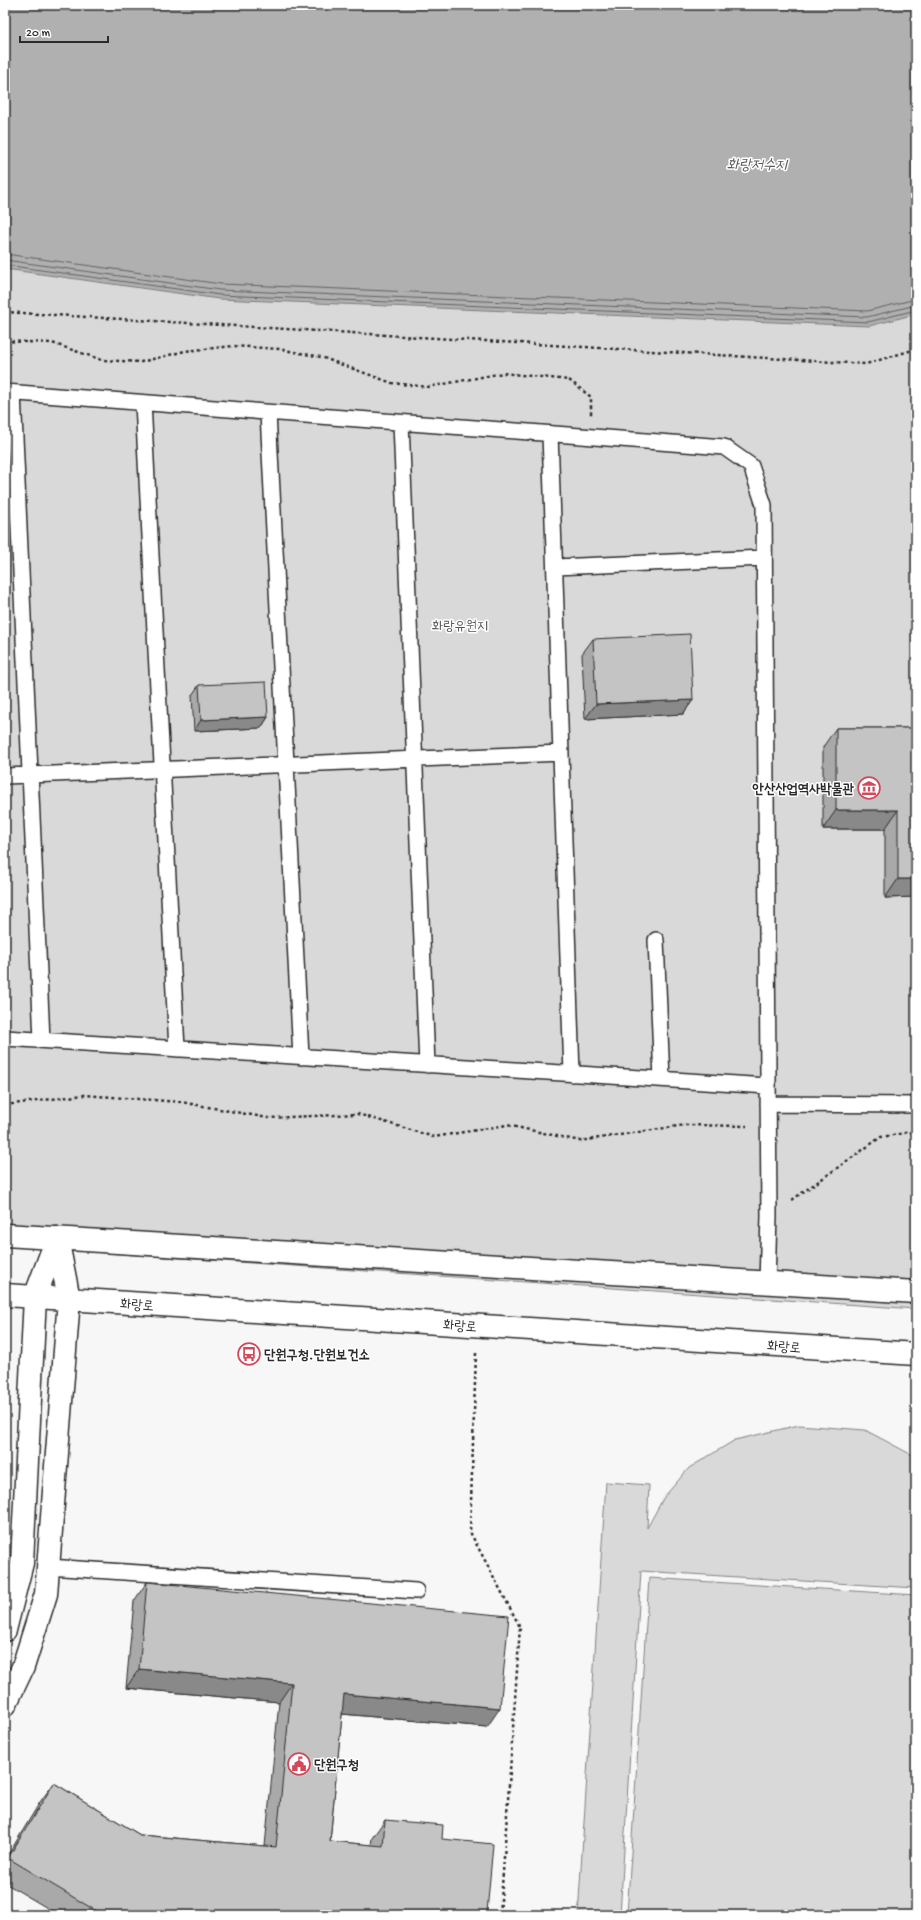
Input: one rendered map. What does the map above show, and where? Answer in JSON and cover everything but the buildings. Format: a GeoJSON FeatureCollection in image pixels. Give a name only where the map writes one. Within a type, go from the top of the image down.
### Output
{"type":"FeatureCollection","features":[{"type":"Feature","properties":{"kind":"street"},"geometry":{"type":"LineString","coordinates":[[5,1235],[916,1292]]}},
{"type":"Feature","properties":{"kind":"street"},"geometry":{"type":"LineString","coordinates":[[5,1630],[22,1563],[35,1297],[57,1238]]}},
{"type":"Feature","properties":{"kind":"street"},"geometry":{"type":"LineString","coordinates":[[5,1705],[23,1667],[46,1594],[69,1299],[57,1238]]}},
{"type":"Feature","properties":{"kind":"street","name":"화랑로"},"geometry":{"type":"LineString","coordinates":[[5,1295],[916,1354]]}},
{"type":"Feature","properties":{"kind":"lane"},"geometry":{"type":"LineString","coordinates":[[42,1040],[31,775],[9,392],[724,447],[751,466],[764,505],[769,1216],[767,1283]]}},
{"type":"Feature","properties":{"kind":"lane"},"geometry":{"type":"LineString","coordinates":[[142,403],[177,1049]]}},
{"type":"Feature","properties":{"kind":"lane"},"geometry":{"type":"LineString","coordinates":[[268,413],[300,1057]]}},
{"type":"Feature","properties":{"kind":"lane"},"geometry":{"type":"LineString","coordinates":[[401,423],[427,1064]]}},
{"type":"Feature","properties":{"kind":"lane"},"geometry":{"type":"LineString","coordinates":[[550,434],[572,1074]]}},
{"type":"Feature","properties":{"kind":"lane"},"geometry":{"type":"LineString","coordinates":[[555,567],[764,558]]}},
{"type":"Feature","properties":{"kind":"lane"},"geometry":{"type":"LineString","coordinates":[[5,776],[561,753]]}},
{"type":"Feature","properties":{"kind":"lane"},"geometry":{"type":"LineString","coordinates":[[656,940],[662,1079]]}},
{"type":"Feature","properties":{"kind":"lane"},"geometry":{"type":"LineString","coordinates":[[5,1038],[768,1086]]}},
{"type":"Feature","properties":{"kind":"lane"},"geometry":{"type":"LineString","coordinates":[[768,1104],[916,1105]]}},
{"type":"Feature","properties":{"kind":"lane"},"geometry":{"type":"LineString","coordinates":[[48,1567],[416,1591]]}},
{"type":"Feature","properties":{"kind":"path"},"geometry":{"type":"LineString","coordinates":[[5,312],[866,364],[916,349]]}},
{"type":"Feature","properties":{"kind":"path"},"geometry":{"type":"LineString","coordinates":[[5,341],[52,343],[102,360],[141,362],[185,351],[234,346],[279,349],[321,357],[392,383],[428,387],[503,372],[569,380],[591,396],[590,437]]}},
{"type":"Feature","properties":{"kind":"path"},"geometry":{"type":"LineString","coordinates":[[5,1105],[84,1095],[181,1102],[268,1118],[358,1114],[434,1137],[507,1125],[580,1141],[685,1125],[768,1126]]}},
{"type":"Feature","properties":{"kind":"path"},"geometry":{"type":"LineString","coordinates":[[769,1216],[881,1137],[916,1131]]}},
{"type":"Feature","properties":{"kind":"path"},"geometry":{"type":"LineString","coordinates":[[477,1326],[470,1532],[520,1627],[500,1915]]}},
{"type":"Feature","properties":{"kind":"green space","name":"화랑유원지"},"geometry":{"type":"Polygon","coordinates":[[[5,5],[916,5],[916,1309],[5,1246],[5,5]]]}},
{"type":"Feature","properties":{"kind":"green space"},"geometry":{"type":"Polygon","coordinates":[[[799,1425],[865,1430],[916,1457],[916,1588],[641,1571],[620,1915],[578,1915],[606,1482],[649,1485],[647,1528],[664,1497],[689,1468],[735,1440],[799,1425]]]}},
{"type":"Feature","properties":{"kind":"green space"},"geometry":{"type":"Polygon","coordinates":[[[649,1578],[916,1595],[916,1915],[627,1915],[649,1578]]]}},
{"type":"Feature","properties":{"kind":"water","name":"화랑저수지"},"geometry":{"type":"Polygon","coordinates":[[[5,5],[916,5],[916,314],[869,326],[219,299],[5,269],[5,5]]]}},
{"type":"Feature","properties":{"kind":"place","name":"안산산업역사박물관"},"geometry":{"type":"Point","coordinates":[869,788]}},
{"type":"Feature","properties":{"kind":"place","name":"단원구청.단원보건소"},"geometry":{"type":"Point","coordinates":[249,1354]}},
{"type":"Feature","properties":{"kind":"place","name":"단원구청"},"geometry":{"type":"Point","coordinates":[299,1764]}}]}
